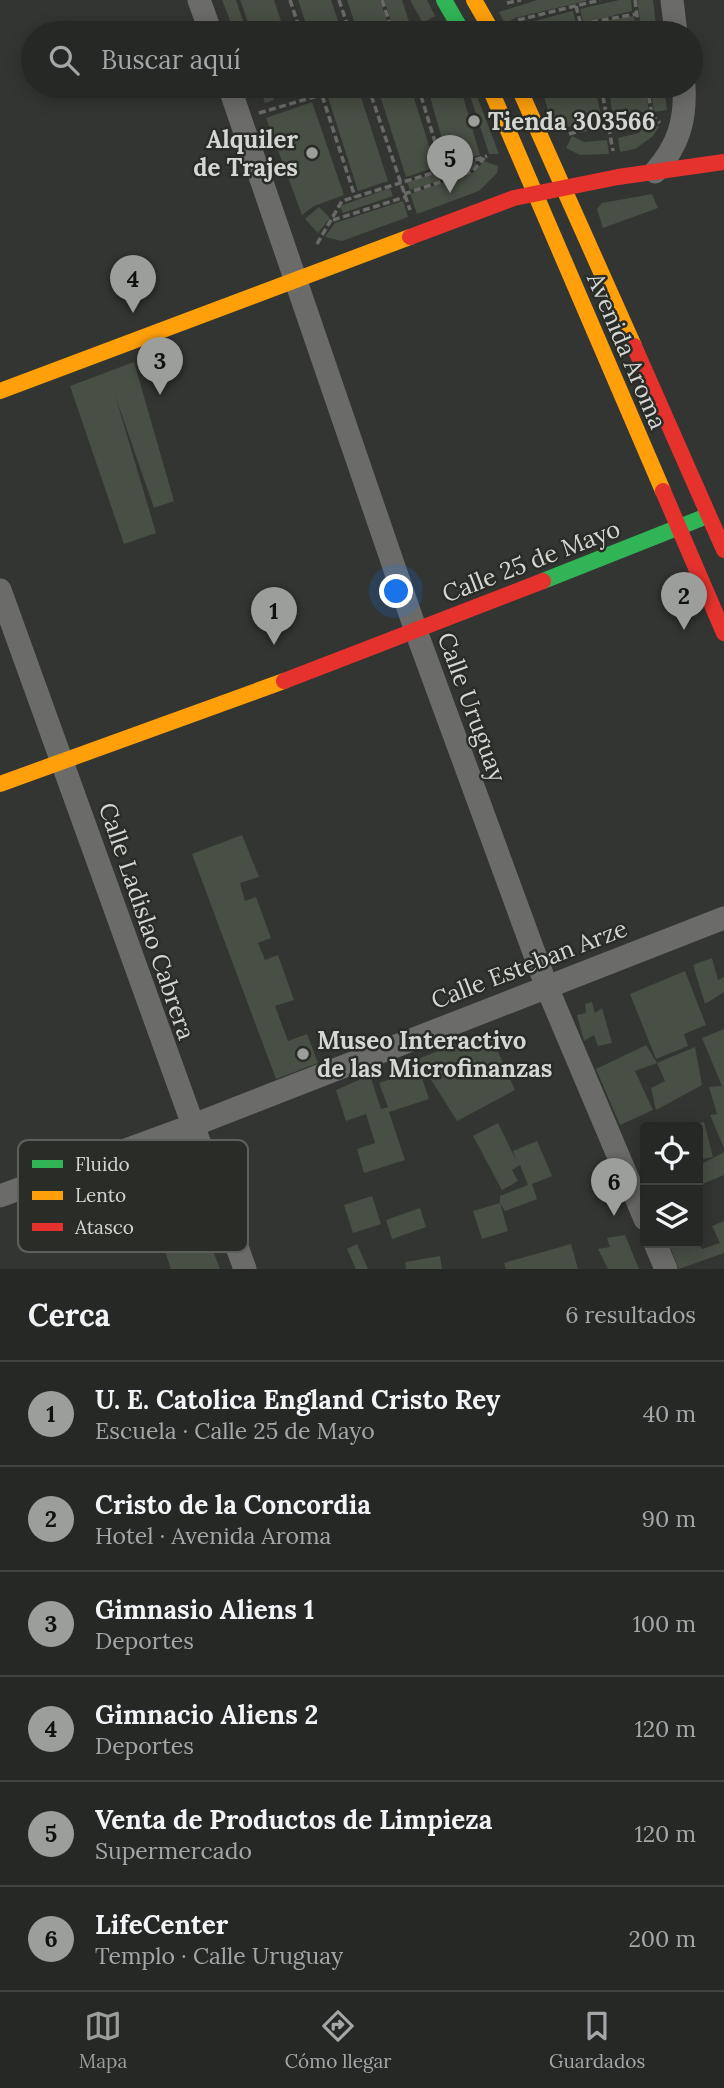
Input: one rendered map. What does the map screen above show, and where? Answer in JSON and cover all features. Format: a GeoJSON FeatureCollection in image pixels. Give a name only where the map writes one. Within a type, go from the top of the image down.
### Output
{"type":"FeatureCollection","features":[{"type":"Feature","properties":{"kind":"main road"},"geometry":{"type":"LineString","coordinates":[[444,0],[456,21]]}},
{"type":"Feature","properties":{"kind":"main road"},"geometry":{"type":"LineString","coordinates":[[474,0],[492,21]]}},
{"type":"Feature","properties":{"kind":"main road","name":"Avenida Aroma"},"geometry":{"type":"LineString","coordinates":[[494,98],[724,633]]}},
{"type":"Feature","properties":{"kind":"main road","name":"Avenida Aroma"},"geometry":{"type":"LineString","coordinates":[[523,98],[716,512],[724,550]]}},
{"type":"Feature","properties":{"kind":"main road"},"geometry":{"type":"LineString","coordinates":[[0,391],[419,233],[536,192],[618,177],[724,163]]}},
{"type":"Feature","properties":{"kind":"main road","name":"Calle 25 de Mayo"},"geometry":{"type":"LineString","coordinates":[[0,784],[416,631],[716,512]]}},
{"type":"Feature","properties":{"kind":"street"},"geometry":{"type":"LineString","coordinates":[[200,0],[207,21]]}},
{"type":"Feature","properties":{"kind":"street"},"geometry":{"type":"LineString","coordinates":[[672,0],[675,21]]}},
{"type":"Feature","properties":{"kind":"street","name":"Calle Uruguay"},"geometry":{"type":"LineString","coordinates":[[233,98],[416,631],[546,985],[640,1207]]}},
{"type":"Feature","properties":{"kind":"street"},"geometry":{"type":"LineString","coordinates":[[655,172],[677,141],[685,112],[684,98]]}},
{"type":"Feature","properties":{"kind":"street","name":"Calle Ladislao Cabrera"},"geometry":{"type":"LineString","coordinates":[[0,590],[63,759],[196,1140]]}},
{"type":"Feature","properties":{"kind":"street","name":"Calle Esteban Arze"},"geometry":{"type":"LineString","coordinates":[[153,1140],[724,918]]}},
{"type":"Feature","properties":{"kind":"street","name":"Calle Esteban Arze"},"geometry":{"type":"LineString","coordinates":[[0,1196],[18,1189]]}},
{"type":"Feature","properties":{"kind":"street"},"geometry":{"type":"LineString","coordinates":[[657,1248],[667,1269]]}},
{"type":"Feature","properties":{"kind":"street","name":"Calle Ladislao Cabrera"},"geometry":{"type":"LineString","coordinates":[[239,1252],[245,1269]]}},
{"type":"Feature","properties":{"kind":"path"},"geometry":{"type":"LineString","coordinates":[[290,0],[297,21]]}},
{"type":"Feature","properties":{"kind":"path"},"geometry":{"type":"LineString","coordinates":[[339,0],[346,21]]}},
{"type":"Feature","properties":{"kind":"path"},"geometry":{"type":"LineString","coordinates":[[382,0],[389,21]]}},
{"type":"Feature","properties":{"kind":"path"},"geometry":{"type":"LineString","coordinates":[[516,21],[600,0]]}},
{"type":"Feature","properties":{"kind":"path"},"geometry":{"type":"LineString","coordinates":[[635,0],[637,21]]}},
{"type":"Feature","properties":{"kind":"path"},"geometry":{"type":"LineString","coordinates":[[576,6],[579,21]]}},
{"type":"Feature","properties":{"kind":"path"},"geometry":{"type":"LineString","coordinates":[[600,21],[636,14]]}},
{"type":"Feature","properties":{"kind":"path"},"geometry":{"type":"LineString","coordinates":[[241,119],[312,98]]}},
{"type":"Feature","properties":{"kind":"path"},"geometry":{"type":"LineString","coordinates":[[323,98],[355,197]]}},
{"type":"Feature","properties":{"kind":"path"},"geometry":{"type":"LineString","coordinates":[[372,98],[419,233]]}},
{"type":"Feature","properties":{"kind":"path"},"geometry":{"type":"LineString","coordinates":[[422,98],[443,168]]}},
{"type":"Feature","properties":{"kind":"path"},"geometry":{"type":"LineString","coordinates":[[603,98],[618,177]]}},
{"type":"Feature","properties":{"kind":"path"},"geometry":{"type":"LineString","coordinates":[[649,98],[652,115],[677,141]]}},
{"type":"Feature","properties":{"kind":"path"},"geometry":{"type":"LineString","coordinates":[[554,165],[569,134],[652,115]]}},
{"type":"Feature","properties":{"kind":"path"},"geometry":{"type":"LineString","coordinates":[[331,220],[473,171],[486,156]]}},
{"type":"Feature","properties":{"kind":"path"},"geometry":{"type":"LineString","coordinates":[[296,279],[342,201],[486,156],[524,164]]}},
{"type":"Feature","properties":{"kind":"building"},"geometry":{"type":"Polygon","coordinates":[[[222,0],[236,0],[243,21],[230,21],[222,0]]]}},
{"type":"Feature","properties":{"kind":"building"},"geometry":{"type":"Polygon","coordinates":[[[240,0],[274,0],[281,21],[248,21],[240,0]]]}},
{"type":"Feature","properties":{"kind":"building"},"geometry":{"type":"Polygon","coordinates":[[[298,0],[331,0],[338,21],[305,21],[298,0]]]}},
{"type":"Feature","properties":{"kind":"building"},"geometry":{"type":"Polygon","coordinates":[[[347,0],[380,0],[387,21],[354,21],[347,0]]]}},
{"type":"Feature","properties":{"kind":"building"},"geometry":{"type":"Polygon","coordinates":[[[384,0],[402,0],[409,21],[391,21],[384,0]]]}},
{"type":"Feature","properties":{"kind":"building"},"geometry":{"type":"Polygon","coordinates":[[[410,0],[427,0],[435,16],[422,21],[410,0]]]}},
{"type":"Feature","properties":{"kind":"building"},"geometry":{"type":"Polygon","coordinates":[[[537,0],[586,0],[510,21],[504,21],[499,12],[537,0]]]}},
{"type":"Feature","properties":{"kind":"building"},"geometry":{"type":"Polygon","coordinates":[[[631,0],[632,11],[583,21],[580,9],[631,0]]]}},
{"type":"Feature","properties":{"kind":"building"},"geometry":{"type":"Polygon","coordinates":[[[637,0],[653,0],[656,21],[640,21],[637,0]]]}},
{"type":"Feature","properties":{"kind":"building"},"geometry":{"type":"Polygon","coordinates":[[[573,11],[576,21],[535,21],[573,11]]]}},
{"type":"Feature","properties":{"kind":"building"},"geometry":{"type":"Polygon","coordinates":[[[634,16],[635,21],[604,21],[634,16]]]}},
{"type":"Feature","properties":{"kind":"building"},"geometry":{"type":"Polygon","coordinates":[[[263,98],[273,98],[274,100],[265,103],[263,98]]]}},
{"type":"Feature","properties":{"kind":"building"},"geometry":{"type":"Polygon","coordinates":[[[328,98],[361,98],[388,181],[358,191],[328,98]]]}},
{"type":"Feature","properties":{"kind":"building"},"geometry":{"type":"Polygon","coordinates":[[[381,98],[414,98],[436,167],[406,177],[381,98]]]}},
{"type":"Feature","properties":{"kind":"building"},"geometry":{"type":"Polygon","coordinates":[[[430,98],[463,98],[480,155],[449,164],[430,98]]]}},
{"type":"Feature","properties":{"kind":"building"},"geometry":{"type":"Polygon","coordinates":[[[471,98],[478,98],[499,154],[489,154],[471,98]]]}},
{"type":"Feature","properties":{"kind":"building"},"geometry":{"type":"Polygon","coordinates":[[[544,98],[597,98],[602,118],[554,131],[544,98]]]}},
{"type":"Feature","properties":{"kind":"building"},"geometry":{"type":"Polygon","coordinates":[[[610,98],[647,98],[649,111],[613,116],[610,98]]]}},
{"type":"Feature","properties":{"kind":"building"},"geometry":{"type":"Polygon","coordinates":[[[652,98],[666,98],[667,110],[654,112],[652,98]]]}},
{"type":"Feature","properties":{"kind":"building"},"geometry":{"type":"Polygon","coordinates":[[[312,102],[344,195],[314,206],[302,215],[266,118],[312,102]]]}},
{"type":"Feature","properties":{"kind":"building"},"geometry":{"type":"Polygon","coordinates":[[[648,121],[659,127],[652,137],[635,149],[620,152],[618,138],[639,133],[648,121]]]}},
{"type":"Feature","properties":{"kind":"building"},"geometry":{"type":"Polygon","coordinates":[[[572,136],[584,142],[607,140],[609,154],[580,155],[566,148],[572,136]]]}},
{"type":"Feature","properties":{"kind":"building"},"geometry":{"type":"Polygon","coordinates":[[[475,161],[476,165],[472,170],[410,190],[407,182],[475,161]]]}},
{"type":"Feature","properties":{"kind":"building"},"geometry":{"type":"Polygon","coordinates":[[[484,161],[498,166],[497,173],[479,191],[417,214],[410,194],[474,172],[484,161]]]}},
{"type":"Feature","properties":{"kind":"building"},"geometry":{"type":"Polygon","coordinates":[[[390,188],[393,196],[343,213],[340,206],[390,188]]]}},
{"type":"Feature","properties":{"kind":"building"},"geometry":{"type":"Polygon","coordinates":[[[652,194],[658,208],[603,228],[597,209],[602,203],[652,194]]]}},
{"type":"Feature","properties":{"kind":"building"},"geometry":{"type":"Polygon","coordinates":[[[403,201],[408,217],[342,241],[325,237],[335,223],[403,201]]]}},
{"type":"Feature","properties":{"kind":"building"},"geometry":{"type":"Polygon","coordinates":[[[319,207],[330,218],[318,233],[305,219],[319,207]]]}},
{"type":"Feature","properties":{"kind":"building"},"geometry":{"type":"Polygon","coordinates":[[[134,362],[174,501],[154,508],[115,395],[156,533],[124,544],[70,386],[134,362]]]}},
{"type":"Feature","properties":{"kind":"building"},"geometry":{"type":"Polygon","coordinates":[[[242,835],[259,877],[240,883],[245,901],[256,897],[271,938],[258,943],[265,960],[278,955],[294,1000],[275,1006],[288,1041],[307,1034],[318,1063],[276,1079],[192,854],[242,835]]]}},
{"type":"Feature","properties":{"kind":"building"},"geometry":{"type":"Polygon","coordinates":[[[712,958],[718,980],[724,977],[724,992],[705,1004],[693,965],[712,958]]]}},
{"type":"Feature","properties":{"kind":"building"},"geometry":{"type":"Polygon","coordinates":[[[685,971],[706,1025],[684,1034],[688,1046],[656,1059],[630,994],[685,971]]]}},
{"type":"Feature","properties":{"kind":"building"},"geometry":{"type":"Polygon","coordinates":[[[592,1002],[595,1013],[602,1008],[612,1043],[598,1046],[594,1035],[584,1041],[577,1015],[586,1013],[585,1004],[592,1002]]]}},
{"type":"Feature","properties":{"kind":"building"},"geometry":{"type":"Polygon","coordinates":[[[724,1029],[724,1148],[710,1115],[717,1114],[709,1087],[722,1086],[702,1038],[724,1029]]]}},
{"type":"Feature","properties":{"kind":"building"},"geometry":{"type":"Polygon","coordinates":[[[489,1031],[515,1090],[457,1121],[418,1059],[489,1031]]]}},
{"type":"Feature","properties":{"kind":"building"},"geometry":{"type":"Polygon","coordinates":[[[646,1045],[657,1063],[635,1071],[653,1110],[620,1125],[596,1069],[646,1045]]]}},
{"type":"Feature","properties":{"kind":"building"},"geometry":{"type":"Polygon","coordinates":[[[695,1047],[702,1085],[656,1110],[651,1088],[665,1081],[657,1063],[695,1047]]]}},
{"type":"Feature","properties":{"kind":"building"},"geometry":{"type":"Polygon","coordinates":[[[419,1069],[429,1099],[389,1112],[405,1160],[364,1173],[357,1149],[375,1143],[366,1114],[346,1121],[336,1090],[370,1075],[381,1109],[388,1107],[379,1083],[419,1069]]]}},
{"type":"Feature","properties":{"kind":"building"},"geometry":{"type":"Polygon","coordinates":[[[703,1122],[713,1157],[703,1159],[703,1122]]]}},
{"type":"Feature","properties":{"kind":"building"},"geometry":{"type":"Polygon","coordinates":[[[498,1123],[516,1160],[513,1151],[537,1141],[552,1176],[532,1184],[537,1199],[505,1211],[500,1203],[500,1196],[528,1185],[520,1165],[512,1170],[518,1181],[502,1190],[473,1136],[498,1123]]]}},
{"type":"Feature","properties":{"kind":"building"},"geometry":{"type":"Polygon","coordinates":[[[724,1152],[724,1175],[703,1184],[703,1163],[724,1152]]]}},
{"type":"Feature","properties":{"kind":"building"},"geometry":{"type":"Polygon","coordinates":[[[372,1196],[381,1224],[353,1233],[344,1205],[372,1196]]]}},
{"type":"Feature","properties":{"kind":"building"},"geometry":{"type":"Polygon","coordinates":[[[500,1203],[508,1231],[482,1239],[473,1211],[500,1203]]]}},
{"type":"Feature","properties":{"kind":"building"},"geometry":{"type":"Polygon","coordinates":[[[420,1208],[426,1227],[392,1239],[386,1220],[420,1208]]]}},
{"type":"Feature","properties":{"kind":"building"},"geometry":{"type":"Polygon","coordinates":[[[724,1221],[724,1253],[679,1269],[670,1248],[702,1249],[720,1243],[712,1226],[724,1221]]]}},
{"type":"Feature","properties":{"kind":"building"},"geometry":{"type":"Polygon","coordinates":[[[625,1235],[639,1269],[608,1269],[598,1249],[610,1247],[607,1238],[625,1235]]]}},
{"type":"Feature","properties":{"kind":"building"},"geometry":{"type":"Polygon","coordinates":[[[357,1244],[368,1269],[356,1269],[347,1249],[357,1244]]]}},
{"type":"Feature","properties":{"kind":"building"},"geometry":{"type":"Polygon","coordinates":[[[571,1244],[578,1269],[506,1269],[504,1263],[571,1244]]]}},
{"type":"Feature","properties":{"kind":"building"},"geometry":{"type":"Polygon","coordinates":[[[165,1252],[214,1252],[220,1269],[171,1269],[165,1252]]]}},
{"type":"Feature","properties":{"kind":"building"},"geometry":{"type":"Polygon","coordinates":[[[440,1256],[442,1269],[406,1269],[405,1262],[440,1256]]]}},
{"type":"Feature","properties":{"kind":"traffic: fast"},"geometry":{"type":"LineString","coordinates":[[444,0],[456,21]]}},
{"type":"Feature","properties":{"kind":"traffic: fast"},"geometry":{"type":"LineString","coordinates":[[543,581],[702,518]]}},
{"type":"Feature","properties":{"kind":"traffic: slow"},"geometry":{"type":"LineString","coordinates":[[474,0],[486,21]]}},
{"type":"Feature","properties":{"kind":"traffic: slow"},"geometry":{"type":"LineString","coordinates":[[494,98],[663,491]]}},
{"type":"Feature","properties":{"kind":"traffic: slow"},"geometry":{"type":"LineString","coordinates":[[523,98],[634,346]]}},
{"type":"Feature","properties":{"kind":"traffic: slow"},"geometry":{"type":"LineString","coordinates":[[0,391],[410,237]]}},
{"type":"Feature","properties":{"kind":"traffic: slow"},"geometry":{"type":"LineString","coordinates":[[0,784],[284,681]]}},
{"type":"Feature","properties":{"kind":"traffic: jam"},"geometry":{"type":"LineString","coordinates":[[410,237],[514,198],[618,177],[724,162]]}},
{"type":"Feature","properties":{"kind":"traffic: jam"},"geometry":{"type":"LineString","coordinates":[[634,346],[724,550]]}},
{"type":"Feature","properties":{"kind":"traffic: jam"},"geometry":{"type":"LineString","coordinates":[[663,491],[724,633]]}},
{"type":"Feature","properties":{"kind":"traffic: jam"},"geometry":{"type":"LineString","coordinates":[[284,681],[543,581]]}},
{"type":"Feature","properties":{"kind":"place","name":"Tienda 303566"},"geometry":{"type":"Point","coordinates":[474,121]}},
{"type":"Feature","properties":{"kind":"place","name":"Alquiler de Trajes"},"geometry":{"type":"Point","coordinates":[312,153]}},
{"type":"Feature","properties":{"kind":"place","name":"Venta de Productos de Limpieza"},"geometry":{"type":"Point","coordinates":[450,193]}},
{"type":"Feature","properties":{"kind":"place","name":"Gimnacio Aliens 2"},"geometry":{"type":"Point","coordinates":[133,313]}},
{"type":"Feature","properties":{"kind":"place","name":"Gimnasio Aliens 1"},"geometry":{"type":"Point","coordinates":[160,395]}},
{"type":"Feature","properties":{"kind":"place","name":"Cristo de la Concordia"},"geometry":{"type":"Point","coordinates":[684,630]}},
{"type":"Feature","properties":{"kind":"place","name":"U. E. Catolica England Cristo Rey"},"geometry":{"type":"Point","coordinates":[274,645]}},
{"type":"Feature","properties":{"kind":"place","name":"Museo Interactivo de las Microfinanzas"},"geometry":{"type":"Point","coordinates":[303,1054]}},
{"type":"Feature","properties":{"kind":"place","name":"LifeCenter"},"geometry":{"type":"Point","coordinates":[614,1216]}}]}
